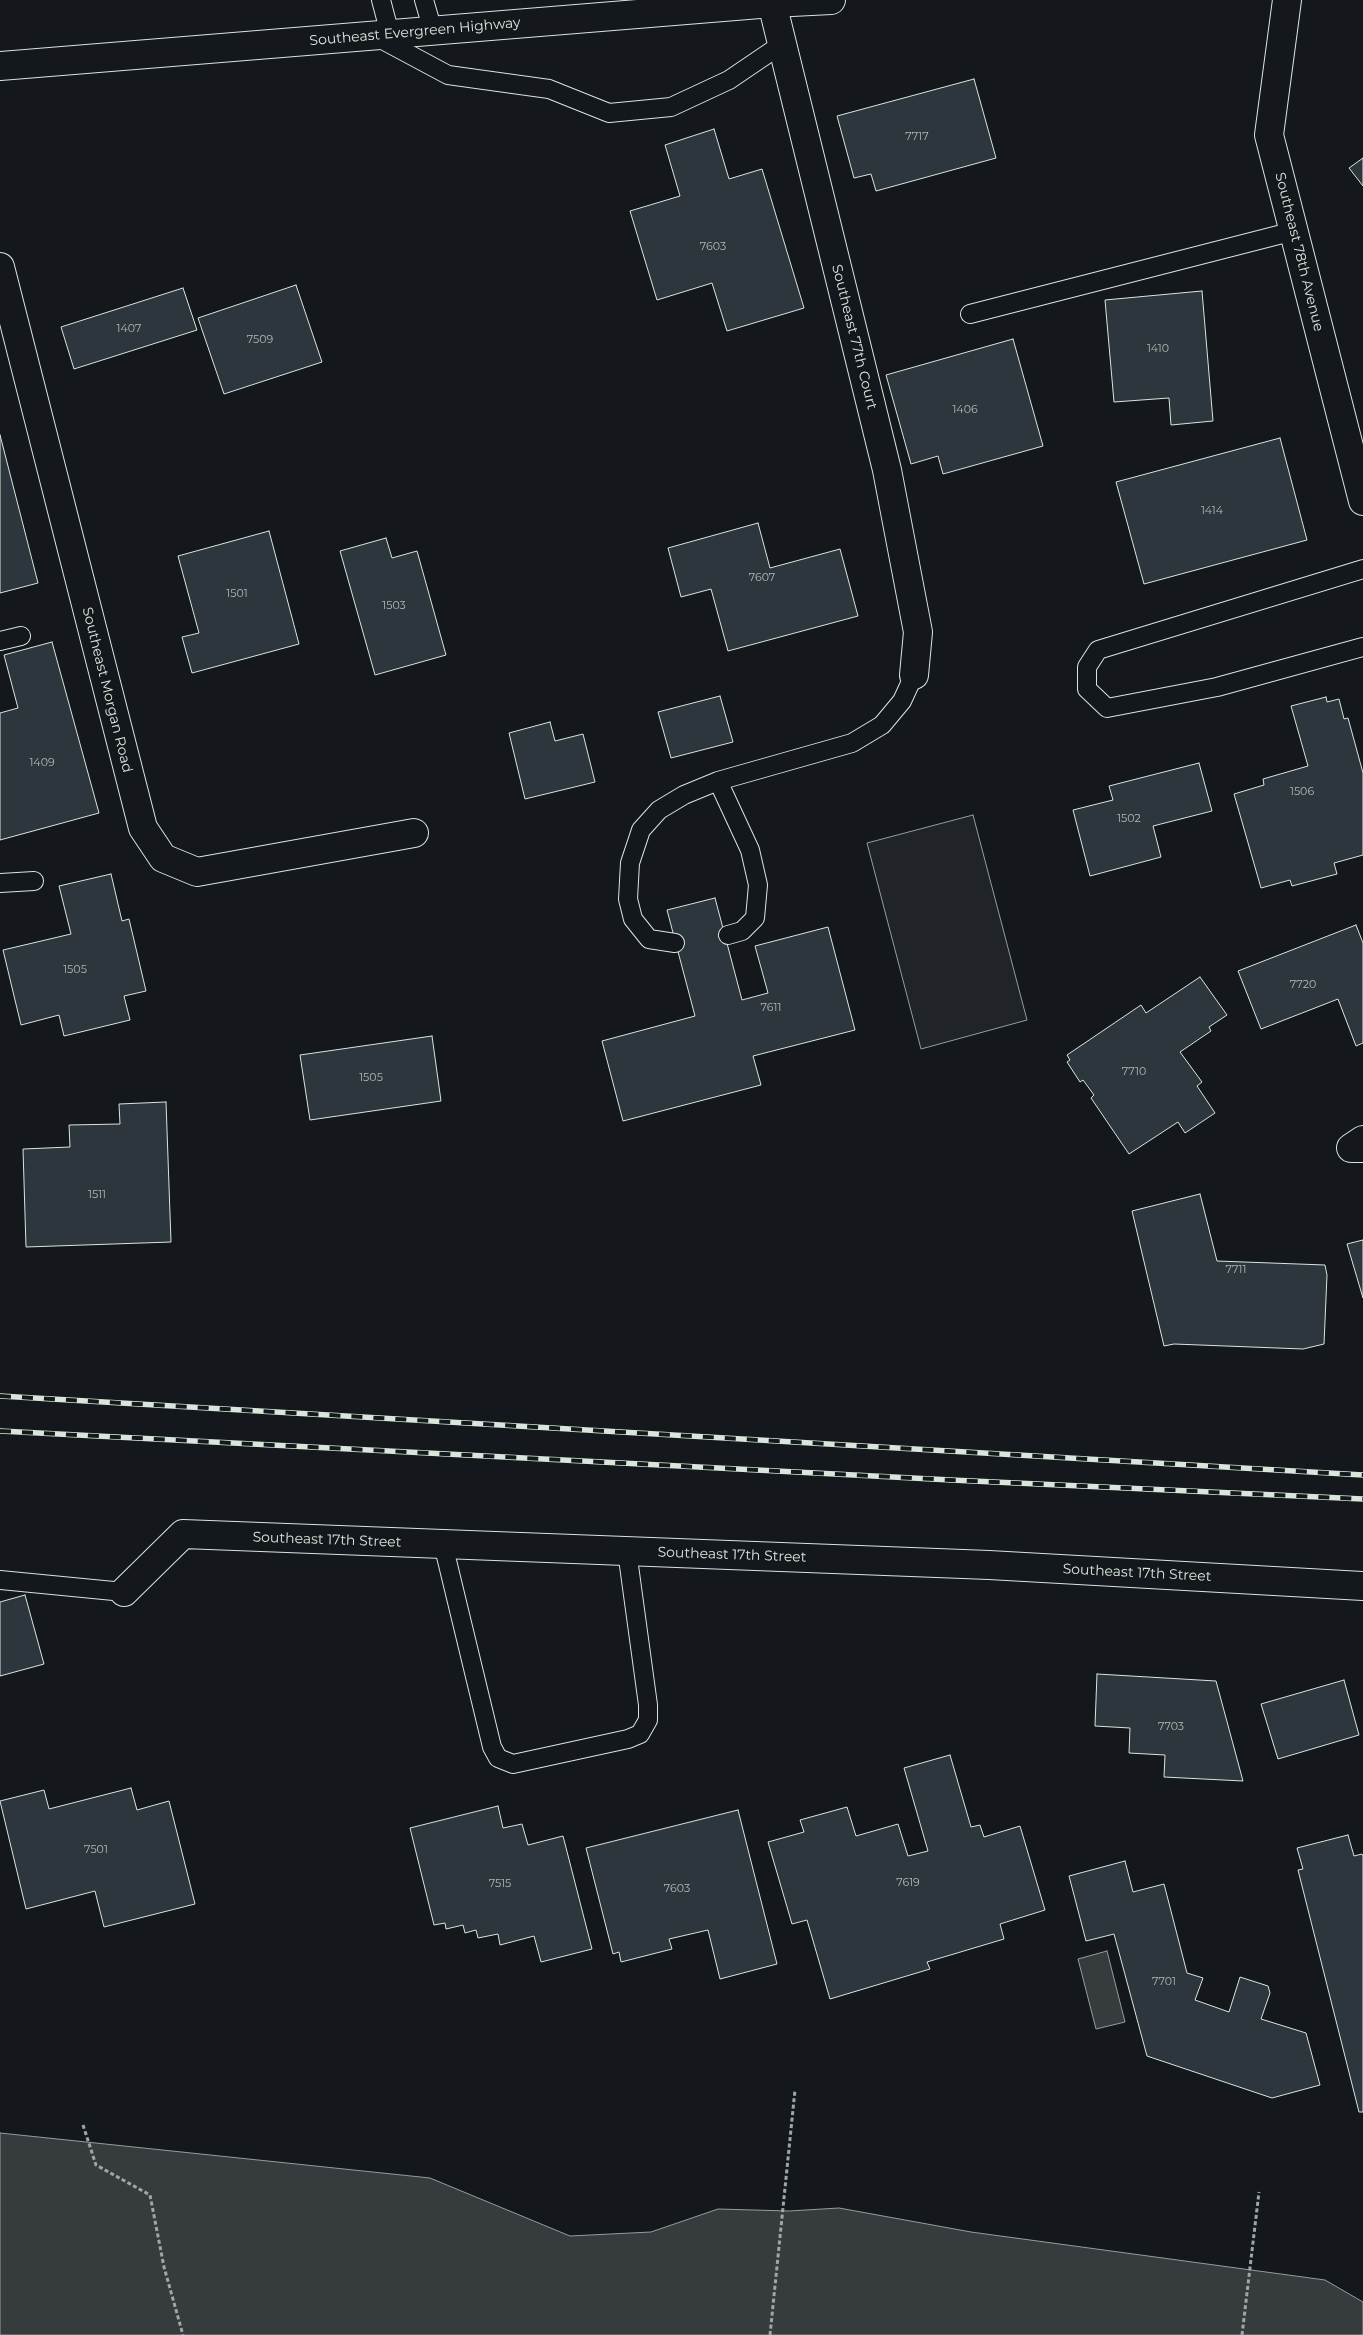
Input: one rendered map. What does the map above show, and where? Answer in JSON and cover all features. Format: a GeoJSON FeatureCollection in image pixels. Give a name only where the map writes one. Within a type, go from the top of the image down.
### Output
{"type":"FeatureCollection","features":[{"type":"Feature","properties":{"kind":"street","name":"Southeast Evergreen Highway"},"geometry":{"type":"LineString","coordinates":[[0,66],[432,31],[684,5],[831,0]]}},
{"type":"Feature","properties":{"kind":"street","name":"Southeast 78th Avenue"},"geometry":{"type":"LineString","coordinates":[[1287,0],[1269,136],[1363,501]]}},
{"type":"Feature","properties":{"kind":"street","name":"Southeast 77th Court"},"geometry":{"type":"LineString","coordinates":[[772,2],[887,470],[918,632],[914,675]]}},
{"type":"Feature","properties":{"kind":"street","name":"Southeast Morgan Road"},"geometry":{"type":"LineString","coordinates":[[0,267],[143,828],[164,858],[197,872],[414,833]]}},
{"type":"Feature","properties":{"kind":"street"},"geometry":{"type":"LineString","coordinates":[[1363,1140],[1351,1148],[1363,1148]]}},
{"type":"Feature","properties":{"kind":"street","name":"Southeast 17th Street"},"geometry":{"type":"LineString","coordinates":[[124,1592],[183,1534],[988,1565],[1363,1586]]}},
{"type":"Feature","properties":{"kind":"lane"},"geometry":{"type":"LineString","coordinates":[[381,0],[382,34],[448,75],[549,89],[609,113],[671,107],[729,80],[782,44]]}},
{"type":"Feature","properties":{"kind":"lane"},"geometry":{"type":"LineString","coordinates":[[424,0],[432,31]]}},
{"type":"Feature","properties":{"kind":"lane"},"geometry":{"type":"LineString","coordinates":[[970,314],[1294,231]]}},
{"type":"Feature","properties":{"kind":"lane"},"geometry":{"type":"LineString","coordinates":[[1363,569],[1098,650],[1087,667],[1087,689],[1107,708],[1217,687],[1363,647]]}},
{"type":"Feature","properties":{"kind":"lane"},"geometry":{"type":"LineString","coordinates":[[0,641],[21,636]]}},
{"type":"Feature","properties":{"kind":"lane"},"geometry":{"type":"LineString","coordinates":[[674,943],[649,939],[633,919],[628,899],[630,863],[640,830],[659,810],[684,795],[718,781],[852,743],[882,725],[902,701],[914,675]]}},
{"type":"Feature","properties":{"kind":"lane"},"geometry":{"type":"LineString","coordinates":[[718,781],[750,850],[758,885],[755,918],[742,931],[728,935]]}},
{"type":"Feature","properties":{"kind":"lane"},"geometry":{"type":"LineString","coordinates":[[0,883],[34,881]]}},
{"type":"Feature","properties":{"kind":"lane"},"geometry":{"type":"LineString","coordinates":[[443,1544],[492,1747],[498,1758],[513,1764],[628,1739],[640,1734],[648,1720],[648,1705],[627,1551]]}},
{"type":"Feature","properties":{"kind":"lane"},"geometry":{"type":"LineString","coordinates":[[0,1580],[124,1592]]}},
{"type":"Feature","properties":{"kind":"path"},"geometry":{"type":"LineString","coordinates":[[770,2335],[795,2090]]}},
{"type":"Feature","properties":{"kind":"path"},"geometry":{"type":"LineString","coordinates":[[83,2125],[96,2165],[150,2196],[164,2267],[183,2335]]}},
{"type":"Feature","properties":{"kind":"path"},"geometry":{"type":"LineString","coordinates":[[1242,2335],[1259,2192]]}},
{"type":"Feature","properties":{"kind":"shaded area"},"geometry":{"type":"Polygon","coordinates":[[[973,815],[1027,1020],[921,1049],[867,843],[973,815]]]}},
{"type":"Feature","properties":{"kind":"shaded area"},"geometry":{"type":"Polygon","coordinates":[[[1107,1951],[1125,2022],[1096,2029],[1078,1959],[1107,1951]]]}},
{"type":"Feature","properties":{"kind":"shaded area"},"geometry":{"type":"Polygon","coordinates":[[[0,2133],[430,2178],[570,2236],[651,2232],[718,2209],[789,2211],[839,2208],[971,2232],[1325,2280],[1363,2302],[1363,2335],[0,2335],[0,2133]]]}},
{"type":"Feature","properties":{"kind":"building"},"geometry":{"type":"Polygon","coordinates":[[[974,79],[996,158],[876,191],[871,174],[854,178],[837,116],[974,79]]]}},
{"type":"Feature","properties":{"kind":"building"},"geometry":{"type":"Polygon","coordinates":[[[714,129],[729,179],[762,169],[804,308],[727,331],[712,283],[657,300],[630,211],[680,196],[665,145],[714,129]]]}},
{"type":"Feature","properties":{"kind":"building"},"geometry":{"type":"Polygon","coordinates":[[[1363,158],[1363,186],[1349,168],[1363,158]]]}},
{"type":"Feature","properties":{"kind":"building"},"geometry":{"type":"Polygon","coordinates":[[[296,285],[322,362],[224,394],[198,318],[296,285]]]}},
{"type":"Feature","properties":{"kind":"building"},"geometry":{"type":"Polygon","coordinates":[[[183,288],[197,330],[74,369],[61,327],[183,288]]]}},
{"type":"Feature","properties":{"kind":"building"},"geometry":{"type":"Polygon","coordinates":[[[1202,291],[1213,421],[1171,425],[1169,398],[1114,402],[1105,300],[1202,291]]]}},
{"type":"Feature","properties":{"kind":"building"},"geometry":{"type":"Polygon","coordinates":[[[1013,339],[1043,446],[943,474],[938,456],[911,464],[886,375],[1013,339]]]}},
{"type":"Feature","properties":{"kind":"building"},"geometry":{"type":"Polygon","coordinates":[[[0,435],[38,583],[0,593],[0,435]]]}},
{"type":"Feature","properties":{"kind":"building"},"geometry":{"type":"Polygon","coordinates":[[[1280,438],[1307,540],[1144,584],[1116,482],[1280,438]]]}},
{"type":"Feature","properties":{"kind":"building"},"geometry":{"type":"Polygon","coordinates":[[[758,523],[770,568],[840,549],[858,616],[728,651],[711,589],[681,597],[668,548],[758,523]]]}},
{"type":"Feature","properties":{"kind":"building"},"geometry":{"type":"Polygon","coordinates":[[[269,531],[299,644],[192,673],[182,637],[199,633],[178,556],[269,531]]]}},
{"type":"Feature","properties":{"kind":"building"},"geometry":{"type":"Polygon","coordinates":[[[386,538],[392,558],[417,551],[446,655],[375,675],[340,551],[386,538]]]}},
{"type":"Feature","properties":{"kind":"building"},"geometry":{"type":"Polygon","coordinates":[[[52,642],[99,813],[0,840],[0,713],[18,708],[4,655],[52,642]]]}},
{"type":"Feature","properties":{"kind":"building"},"geometry":{"type":"Polygon","coordinates":[[[720,696],[733,742],[671,758],[658,712],[720,696]]]}},
{"type":"Feature","properties":{"kind":"building"},"geometry":{"type":"Polygon","coordinates":[[[1326,697],[1327,702],[1339,699],[1344,719],[1348,718],[1363,773],[1363,855],[1334,863],[1337,874],[1292,886],[1290,880],[1261,888],[1234,794],[1264,785],[1263,779],[1308,766],[1291,706],[1326,697]]]}},
{"type":"Feature","properties":{"kind":"building"},"geometry":{"type":"Polygon","coordinates":[[[550,722],[555,741],[583,734],[595,782],[525,799],[509,733],[550,722]]]}},
{"type":"Feature","properties":{"kind":"building"},"geometry":{"type":"Polygon","coordinates":[[[1199,763],[1212,811],[1153,826],[1161,857],[1090,876],[1073,810],[1113,800],[1109,786],[1199,763]]]}},
{"type":"Feature","properties":{"kind":"building"},"geometry":{"type":"Polygon","coordinates":[[[111,874],[122,921],[129,919],[146,991],[124,996],[130,1020],[64,1036],[59,1015],[21,1025],[3,950],[71,934],[59,886],[111,874]]]}},
{"type":"Feature","properties":{"kind":"building"},"geometry":{"type":"Polygon","coordinates":[[[715,898],[742,1000],[768,993],[755,946],[828,927],[855,1030],[753,1056],[761,1085],[623,1121],[602,1041],[695,1016],[667,910],[715,898]]]}},
{"type":"Feature","properties":{"kind":"building"},"geometry":{"type":"Polygon","coordinates":[[[1356,925],[1363,943],[1363,1043],[1356,1046],[1338,999],[1261,1029],[1238,971],[1356,925]]]}},
{"type":"Feature","properties":{"kind":"building"},"geometry":{"type":"Polygon","coordinates":[[[1200,977],[1227,1015],[1209,1027],[1211,1031],[1180,1052],[1202,1082],[1197,1086],[1215,1113],[1185,1133],[1178,1122],[1129,1154],[1091,1098],[1094,1095],[1083,1080],[1080,1082],[1067,1062],[1070,1060],[1067,1055],[1141,1005],[1146,1013],[1200,977]]]}},
{"type":"Feature","properties":{"kind":"building"},"geometry":{"type":"Polygon","coordinates":[[[432,1036],[441,1101],[310,1120],[300,1055],[432,1036]]]}},
{"type":"Feature","properties":{"kind":"building"},"geometry":{"type":"Polygon","coordinates":[[[166,1102],[171,1242],[26,1247],[23,1149],[70,1147],[69,1125],[120,1124],[119,1104],[166,1102]]]}},
{"type":"Feature","properties":{"kind":"building"},"geometry":{"type":"Polygon","coordinates":[[[1200,1194],[1217,1261],[1325,1265],[1327,1275],[1324,1344],[1303,1349],[1174,1344],[1164,1346],[1132,1211],[1200,1194]]]}},
{"type":"Feature","properties":{"kind":"building"},"geometry":{"type":"Polygon","coordinates":[[[1363,1240],[1363,1298],[1347,1244],[1363,1240]]]}},
{"type":"Feature","properties":{"kind":"building"},"geometry":{"type":"Polygon","coordinates":[[[25,1595],[44,1664],[0,1676],[0,1602],[25,1595]]]}},
{"type":"Feature","properties":{"kind":"building"},"geometry":{"type":"Polygon","coordinates":[[[1097,1674],[1216,1681],[1243,1781],[1164,1777],[1165,1755],[1129,1753],[1130,1728],[1095,1726],[1097,1674]]]}},
{"type":"Feature","properties":{"kind":"building"},"geometry":{"type":"Polygon","coordinates":[[[1344,1680],[1359,1735],[1278,1759],[1261,1704],[1344,1680]]]}},
{"type":"Feature","properties":{"kind":"building"},"geometry":{"type":"Polygon","coordinates":[[[950,1755],[971,1827],[980,1825],[984,1837],[1020,1826],[1045,1910],[1000,1924],[1004,1939],[927,1962],[930,1969],[830,1999],[807,1920],[792,1924],[768,1842],[804,1832],[800,1820],[847,1807],[856,1836],[898,1824],[908,1856],[928,1851],[904,1768],[950,1755]]]}},
{"type":"Feature","properties":{"kind":"building"},"geometry":{"type":"Polygon","coordinates":[[[131,1788],[137,1810],[169,1801],[195,1904],[104,1927],[95,1891],[26,1909],[0,1801],[44,1790],[49,1809],[131,1788]]]}},
{"type":"Feature","properties":{"kind":"building"},"geometry":{"type":"Polygon","coordinates":[[[498,1806],[503,1828],[522,1824],[528,1845],[563,1836],[592,1949],[541,1962],[534,1936],[500,1945],[498,1934],[478,1938],[476,1930],[465,1933],[463,1925],[446,1929],[445,1923],[434,1925],[410,1828],[498,1806]]]}},
{"type":"Feature","properties":{"kind":"building"},"geometry":{"type":"Polygon","coordinates":[[[738,1810],[777,1964],[720,1979],[708,1930],[669,1939],[672,1949],[621,1962],[619,1952],[613,1954],[586,1848],[738,1810]]]}},
{"type":"Feature","properties":{"kind":"building"},"geometry":{"type":"Polygon","coordinates":[[[1348,1835],[1354,1856],[1362,1854],[1363,1856],[1363,2112],[1359,2112],[1298,1870],[1303,1869],[1297,1848],[1348,1835]]]}},
{"type":"Feature","properties":{"kind":"building"},"geometry":{"type":"Polygon","coordinates":[[[1125,1861],[1133,1892],[1164,1884],[1187,1973],[1203,1978],[1195,2000],[1229,2012],[1240,1977],[1268,1986],[1270,1993],[1261,2019],[1306,2033],[1320,2085],[1272,2098],[1147,2056],[1114,1934],[1086,1941],[1069,1876],[1125,1861]]]}},
{"type":"Feature","properties":{"kind":"railway"},"geometry":{"type":"LineString","coordinates":[[0,1396],[1363,1475]]}},
{"type":"Feature","properties":{"kind":"railway"},"geometry":{"type":"LineString","coordinates":[[0,1431],[951,1480],[1363,1499]]}}]}
